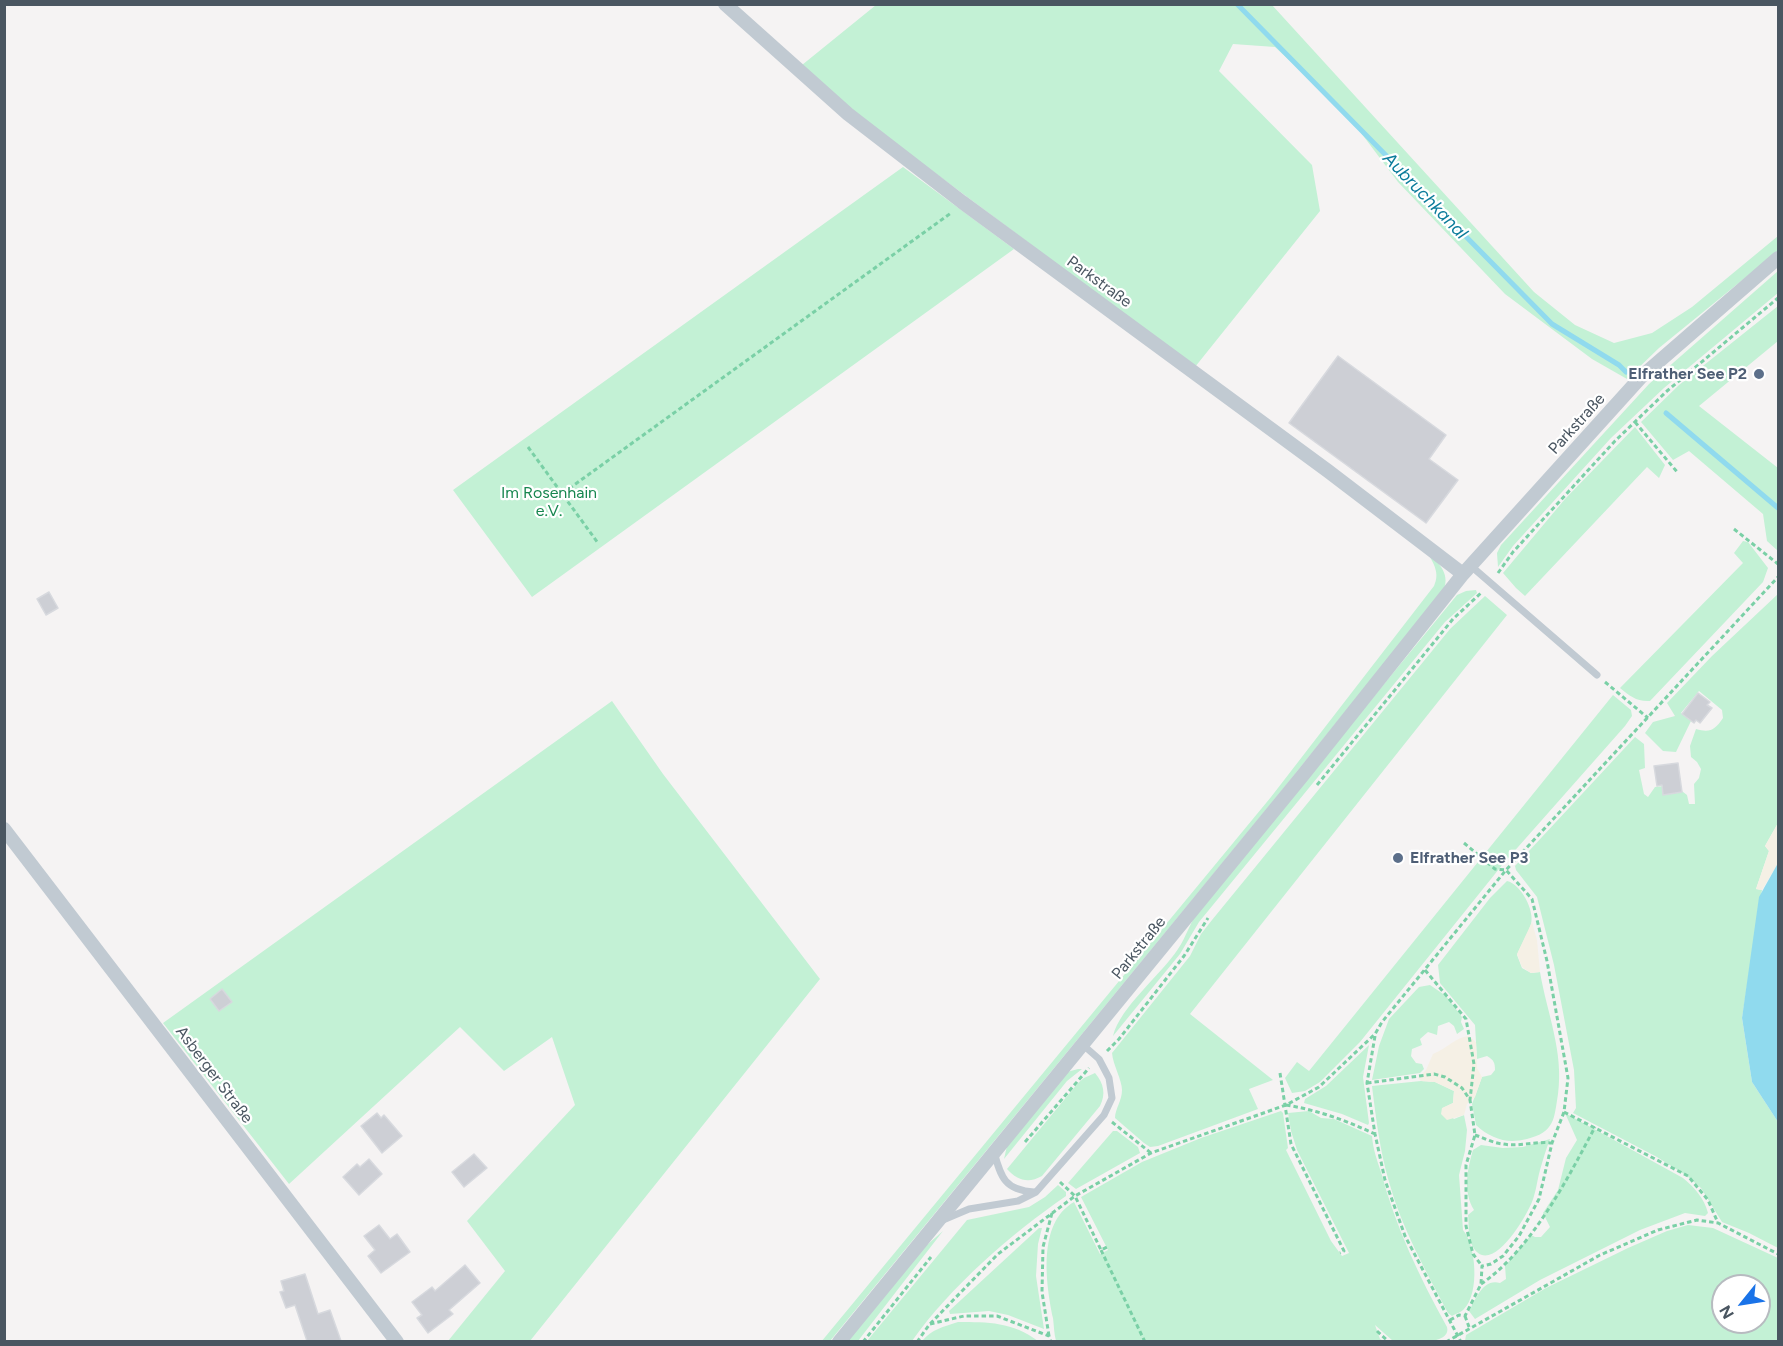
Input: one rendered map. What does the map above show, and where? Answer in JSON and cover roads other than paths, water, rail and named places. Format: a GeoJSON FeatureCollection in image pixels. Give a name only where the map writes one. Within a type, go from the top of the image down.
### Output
{"type":"FeatureCollection","features":[{"type":"Feature","properties":{"kind":"street","name":"Parkstraße"},"geometry":{"type":"LineString","coordinates":[[725,4],[848,114],[962,202],[1328,471],[1467,570]]}},
{"type":"Feature","properties":{"kind":"street","name":"Parkstraße"},"geometry":{"type":"LineString","coordinates":[[839,1341],[1467,570],[1641,377],[1779,258]]}},
{"type":"Feature","properties":{"kind":"street","name":"Asberger Straße"},"geometry":{"type":"LineString","coordinates":[[4,829],[397,1341]]}},
{"type":"Feature","properties":{"kind":"lane"},"geometry":{"type":"LineString","coordinates":[[1467,570],[1490,583],[1597,675]]}},
{"type":"Feature","properties":{"kind":"lane"},"geometry":{"type":"LineString","coordinates":[[935,1224],[969,1209],[1018,1201],[1036,1192],[1104,1116],[1112,1098],[1109,1078],[1099,1059],[1082,1044]]}},
{"type":"Feature","properties":{"kind":"lane"},"geometry":{"type":"LineString","coordinates":[[994,1152],[999,1172],[1006,1183],[1019,1191],[1036,1192]]}},
{"type":"Feature","properties":{"kind":"water"},"geometry":{"type":"Polygon","coordinates":[[[1778,863],[1778,1122],[1752,1082],[1742,1018],[1759,897],[1778,863]]]}},
{"type":"Feature","properties":{"kind":"waterway","name":"Aubruchkanal"},"geometry":{"type":"LineString","coordinates":[[1237,4],[1552,324],[1619,365],[1626,372]]}},
{"type":"Feature","properties":{"kind":"waterway","name":"Aubruchkanal"},"geometry":{"type":"LineString","coordinates":[[1666,413],[1778,508]]}},
{"type":"Feature","properties":{"kind":"place","name":"Elfrather See P2"},"geometry":{"type":"Point","coordinates":[1759,374]}},
{"type":"Feature","properties":{"kind":"place","name":"Elfrather See P3"},"geometry":{"type":"Point","coordinates":[1398,858]}},
{"type":"Feature","properties":{"kind":"park label","name":"Im Rosenhain e.V."},"geometry":{"type":"Point","coordinates":[549,502]}}]}
